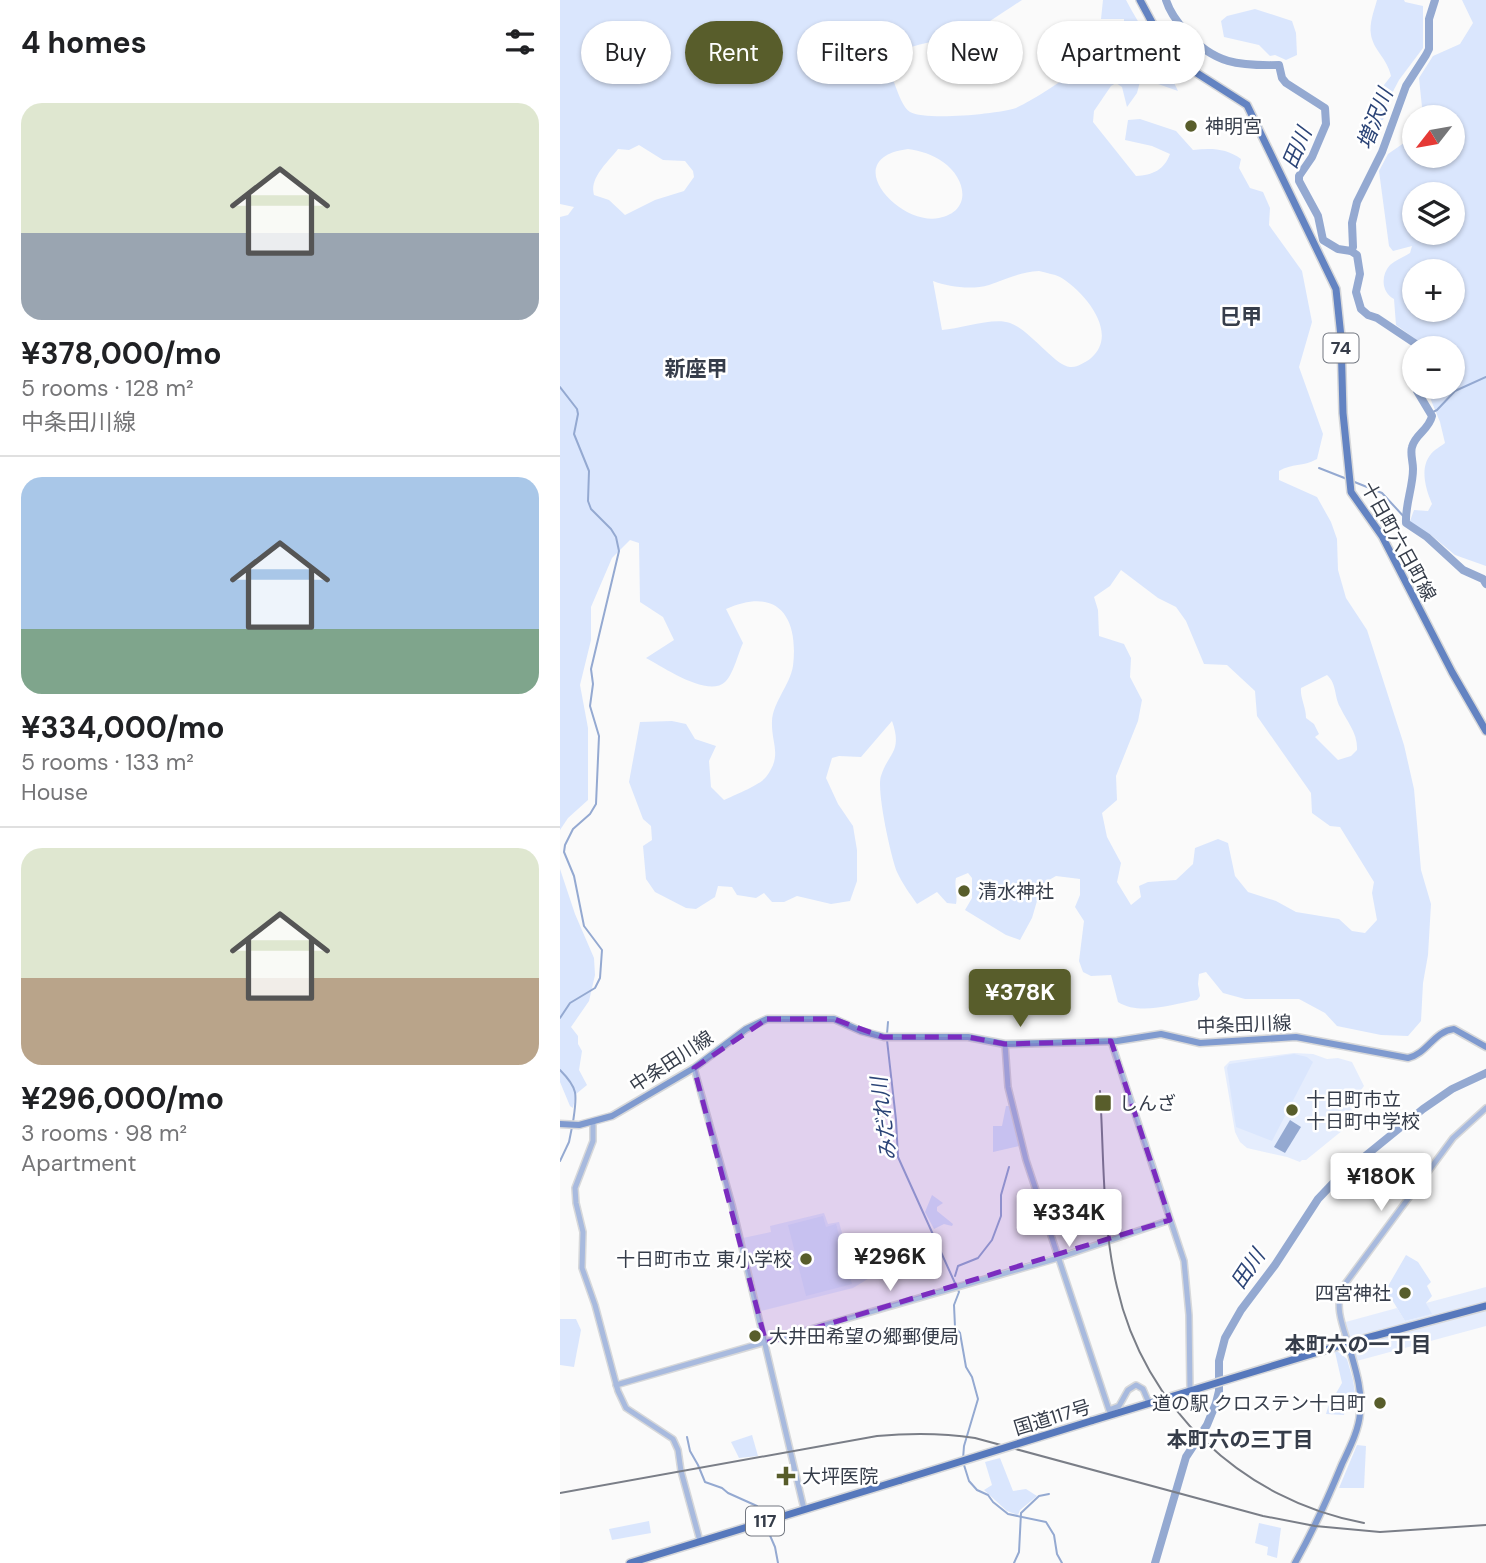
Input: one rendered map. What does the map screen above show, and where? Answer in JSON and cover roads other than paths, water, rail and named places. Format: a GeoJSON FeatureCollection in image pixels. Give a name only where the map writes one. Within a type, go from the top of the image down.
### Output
{"type":"FeatureCollection","features":[{"type":"Feature","properties":{"kind":"highway","name":"国道117号"},"geometry":{"type":"LineString","coordinates":[[630,1563],[1348,1343],[1486,1306]]}},
{"type":"Feature","properties":{"kind":"main road","name":"十日町六日町線"},"geometry":{"type":"LineString","coordinates":[[1140,0],[1170,57],[1247,105],[1336,289],[1343,413],[1351,492],[1382,536],[1452,672],[1486,731]]}},
{"type":"Feature","properties":{"kind":"main road","name":"中条田川線"},"geometry":{"type":"LineString","coordinates":[[560,1124],[593,1122],[612,1116],[694,1068],[746,1029],[767,1019],[834,1019],[861,1031],[884,1037],[971,1037],[1005,1044],[1111,1041],[1161,1034],[1200,1043],[1296,1037],[1408,1058],[1422,1052],[1439,1034],[1454,1029],[1486,1047]]}},
{"type":"Feature","properties":{"kind":"main road"},"geometry":{"type":"LineString","coordinates":[[1295,1563],[1317,1522],[1360,1416],[1361,1399],[1348,1343]]}},
{"type":"Feature","properties":{"kind":"street"},"geometry":{"type":"LineString","coordinates":[[1111,1041],[1184,1261],[1190,1391]]}},
{"type":"Feature","properties":{"kind":"street"},"geometry":{"type":"LineString","coordinates":[[1005,1044],[1012,1105],[1026,1160],[1109,1410],[1119,1406],[1128,1390],[1136,1385],[1143,1389],[1149,1404]]}},
{"type":"Feature","properties":{"kind":"street"},"geometry":{"type":"LineString","coordinates":[[694,1068],[724,1170],[804,1509]]}},
{"type":"Feature","properties":{"kind":"street"},"geometry":{"type":"LineString","coordinates":[[1348,1343],[1339,1311],[1338,1299],[1342,1288],[1453,1138],[1486,1108]]}},
{"type":"Feature","properties":{"kind":"street"},"geometry":{"type":"LineString","coordinates":[[593,1122],[593,1141],[578,1180],[576,1203],[583,1232],[582,1268],[595,1305],[616,1385],[626,1408],[673,1439],[701,1541]]}},
{"type":"Feature","properties":{"kind":"street"},"geometry":{"type":"LineString","coordinates":[[616,1385],[1058,1258],[1170,1220]]}},
{"type":"Feature","properties":{"kind":"water"},"geometry":{"type":"Polygon","coordinates":[[[1290,1120],[1301,1127],[1285,1153],[1274,1147],[1290,1120]]]}},
{"type":"Feature","properties":{"kind":"waterway","name":"田川"},"geometry":{"type":"LineString","coordinates":[[1166,0],[1180,25],[1207,51],[1228,61],[1252,65],[1279,65],[1286,83],[1325,108],[1326,124],[1312,157],[1299,176],[1299,181],[1318,216],[1323,240],[1338,249],[1357,255],[1360,274],[1356,292],[1361,309],[1404,336]]}},
{"type":"Feature","properties":{"kind":"waterway","name":"増沢川"},"geometry":{"type":"LineString","coordinates":[[1351,251],[1352,223],[1357,202],[1382,152],[1406,86],[1429,49],[1429,19],[1435,0]]}},
{"type":"Feature","properties":{"kind":"waterway"},"geometry":{"type":"LineString","coordinates":[[1431,413],[1455,391],[1486,377]]}},
{"type":"Feature","properties":{"kind":"waterway"},"geometry":{"type":"LineString","coordinates":[[560,387],[577,409],[574,434],[589,471],[588,501],[591,509],[616,537],[619,551],[591,669],[593,684],[590,706],[599,736],[596,804],[590,814],[573,829],[564,852],[574,876],[584,926],[602,950],[600,978],[595,988],[570,1003],[560,1018]]}},
{"type":"Feature","properties":{"kind":"waterway","name":"田川"},"geometry":{"type":"LineString","coordinates":[[1422,399],[1432,416],[1412,447],[1413,476],[1406,523],[1427,537],[1463,570],[1483,579],[1486,584]]}},
{"type":"Feature","properties":{"kind":"waterway"},"geometry":{"type":"LineString","coordinates":[[1319,468],[1347,479]]}},
{"type":"Feature","properties":{"kind":"waterway"},"geometry":{"type":"LineString","coordinates":[[1352,481],[1382,493],[1406,519]]}},
{"type":"Feature","properties":{"kind":"waterway","name":"みだれ川"},"geometry":{"type":"LineString","coordinates":[[887,1034],[888,1022]]}},
{"type":"Feature","properties":{"kind":"waterway","name":"みだれ川"},"geometry":{"type":"LineString","coordinates":[[887,1040],[898,1157],[959,1292],[954,1305],[955,1327],[960,1333],[966,1367],[972,1377],[978,1399],[964,1446],[963,1459]]}},
{"type":"Feature","properties":{"kind":"waterway"},"geometry":{"type":"LineString","coordinates":[[560,1070],[574,1088],[573,1122]]}},
{"type":"Feature","properties":{"kind":"waterway","name":"田川"},"geometry":{"type":"LineString","coordinates":[[1155,1563],[1186,1457],[1207,1425],[1216,1403],[1219,1391],[1219,1361],[1225,1338],[1241,1310],[1275,1265],[1318,1199],[1337,1179],[1423,1109],[1452,1089],[1486,1073]]}},
{"type":"Feature","properties":{"kind":"waterway"},"geometry":{"type":"LineString","coordinates":[[560,1161],[569,1142],[572,1127]]}},
{"type":"Feature","properties":{"kind":"waterway"},"geometry":{"type":"LineString","coordinates":[[955,1276],[958,1266],[978,1258],[992,1240],[1001,1216],[1001,1195],[1009,1167]]}},
{"type":"Feature","properties":{"kind":"waterway"},"geometry":{"type":"LineString","coordinates":[[687,1437],[690,1451],[705,1482],[757,1506],[763,1519]]}},
{"type":"Feature","properties":{"kind":"waterway","name":"みだれ川"},"geometry":{"type":"LineString","coordinates":[[964,1465],[969,1481],[977,1490],[988,1495],[1008,1514],[1046,1522],[1054,1535],[1057,1554],[1062,1563]]}},
{"type":"Feature","properties":{"kind":"waterway"},"geometry":{"type":"LineString","coordinates":[[1014,1563],[1019,1552],[1021,1513],[1039,1496],[1049,1494]]}},
{"type":"Feature","properties":{"kind":"waterway"},"geometry":{"type":"LineString","coordinates":[[765,1524],[775,1547],[778,1563]]}},
{"type":"Feature","properties":{"kind":"railway"},"geometry":{"type":"LineString","coordinates":[[1100,1091],[1106,1214],[1112,1263],[1130,1331],[1150,1371],[1175,1409],[1205,1442],[1240,1470],[1278,1494],[1320,1511],[1364,1523]]}},
{"type":"Feature","properties":{"kind":"railway"},"geometry":{"type":"LineString","coordinates":[[560,1493],[877,1436],[939,1434],[975,1438],[1263,1516],[1315,1526],[1380,1532],[1486,1525]]}},
{"type":"Feature","properties":{"kind":"place","name":"神明宮"},"geometry":{"type":"Point","coordinates":[1191,126]}},
{"type":"Feature","properties":{"kind":"place","name":"清水神社"},"geometry":{"type":"Point","coordinates":[964,891]}},
{"type":"Feature","properties":{"kind":"place","name":"しんざ"},"geometry":{"type":"Point","coordinates":[1103,1103]}},
{"type":"Feature","properties":{"kind":"place","name":"十日町市立 十日町中学校"},"geometry":{"type":"Point","coordinates":[1292,1110]}},
{"type":"Feature","properties":{"kind":"place","name":"十日町市立 東小学校"},"geometry":{"type":"Point","coordinates":[806,1259]}},
{"type":"Feature","properties":{"kind":"place","name":"四宮神社"},"geometry":{"type":"Point","coordinates":[1405,1293]}},
{"type":"Feature","properties":{"kind":"place","name":"大井田希望の郷郵便局"},"geometry":{"type":"Point","coordinates":[755,1336]}},
{"type":"Feature","properties":{"kind":"place","name":"道の駅 クロステン十日町"},"geometry":{"type":"Point","coordinates":[1380,1403]}},
{"type":"Feature","properties":{"kind":"place","name":"大坪医院"},"geometry":{"type":"Point","coordinates":[786,1476]}},
{"type":"Feature","properties":{"kind":"district","name":"巳甲"},"geometry":{"type":"Point","coordinates":[1241,317]}},
{"type":"Feature","properties":{"kind":"district","name":"新座甲"},"geometry":{"type":"Point","coordinates":[696,369]}},
{"type":"Feature","properties":{"kind":"district","name":"本町六の一丁目"},"geometry":{"type":"Point","coordinates":[1358,1345]}},
{"type":"Feature","properties":{"kind":"district","name":"本町六の三丁目"},"geometry":{"type":"Point","coordinates":[1240,1440]}}]}
